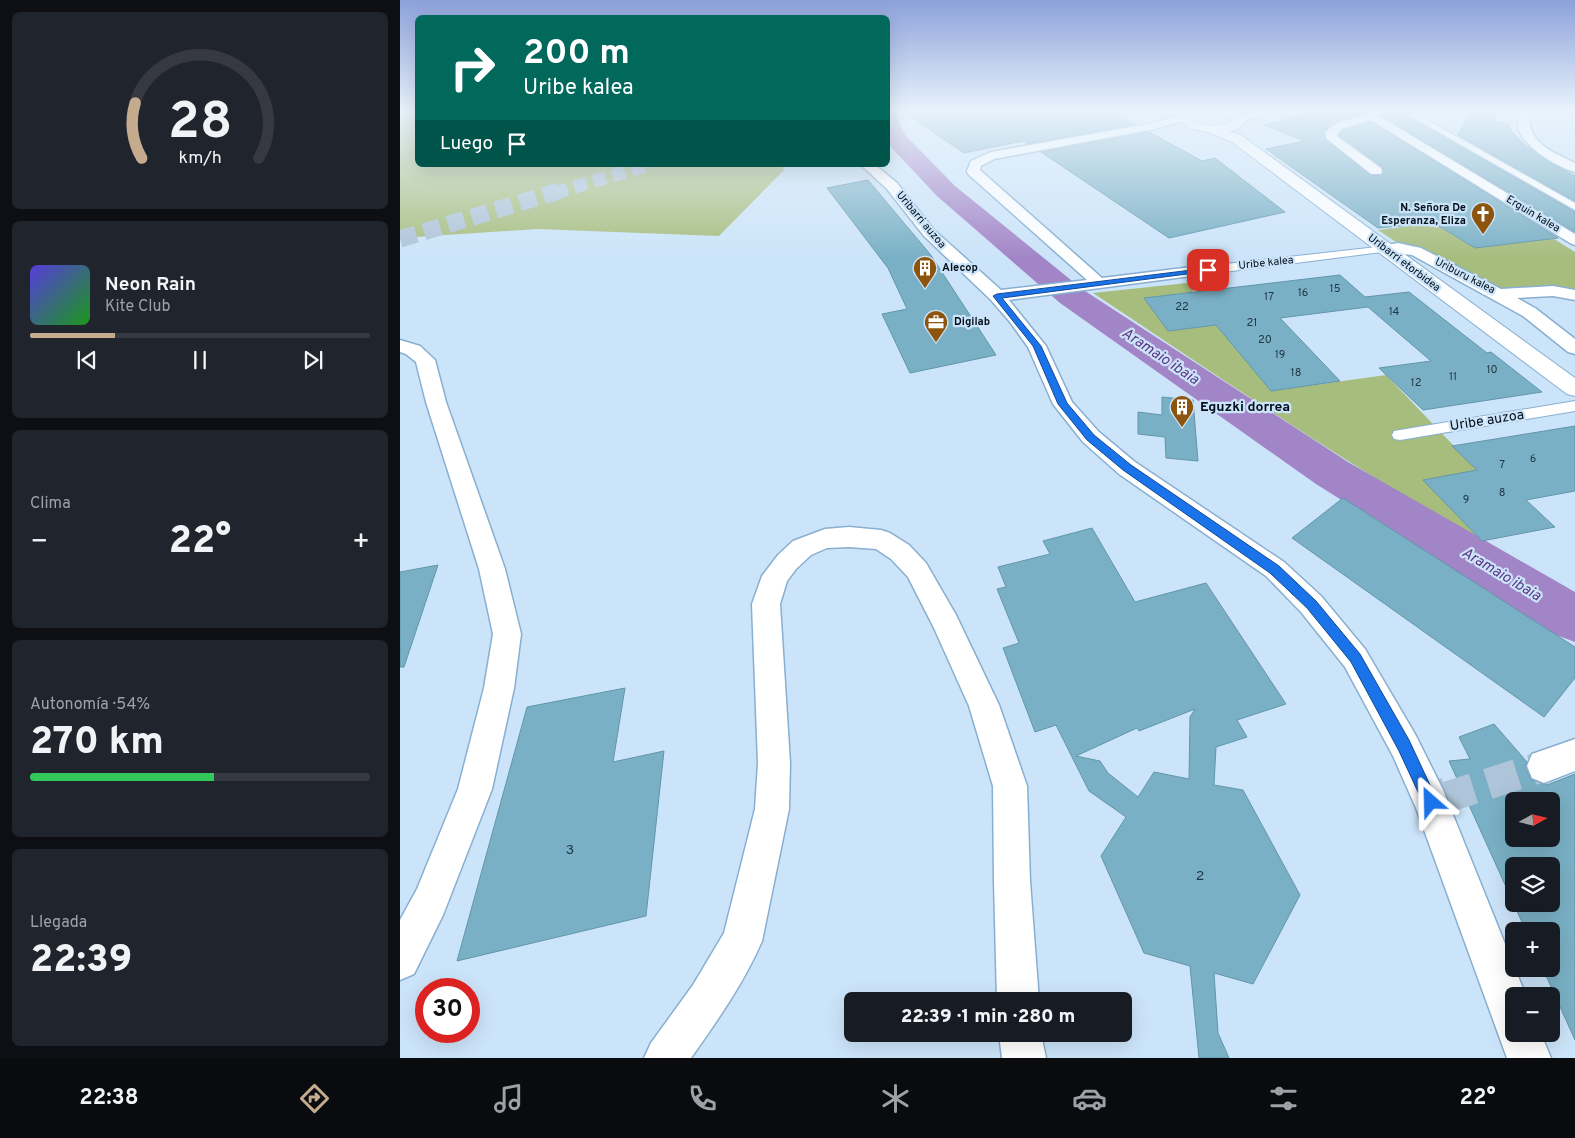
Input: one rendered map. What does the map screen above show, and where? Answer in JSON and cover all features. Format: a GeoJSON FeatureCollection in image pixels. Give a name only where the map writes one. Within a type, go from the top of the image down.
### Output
{"type":"FeatureCollection","features":[{"type":"Feature","properties":{"kind":"street"},"geometry":{"type":"LineString","coordinates":[[984,159],[975,164],[973,171],[1093,277],[1097,283]]}},
{"type":"Feature","properties":{"kind":"street","name":"Uribarri etorbidea"},"geometry":{"type":"LineString","coordinates":[[1277,159],[1386,249],[1575,389]]}},
{"type":"Feature","properties":{"kind":"street"},"geometry":{"type":"LineString","coordinates":[[1361,159],[1376,171]]}},
{"type":"Feature","properties":{"kind":"street","name":"Erguin kalea"},"geometry":{"type":"LineString","coordinates":[[1449,159],[1575,240]]}},
{"type":"Feature","properties":{"kind":"street"},"geometry":{"type":"LineString","coordinates":[[1491,159],[1575,207]]}},
{"type":"Feature","properties":{"kind":"street"},"geometry":{"type":"LineString","coordinates":[[1560,159],[1575,168]]}},
{"type":"Feature","properties":{"kind":"street","name":"Uribarri auzoa"},"geometry":{"type":"LineString","coordinates":[[869,167],[892,186],[929,233],[997,296],[1037,346],[1063,404],[1091,437],[1127,468],[1275,569],[1312,604],[1355,658],[1404,746],[1431,802],[1505,995]]}},
{"type":"Feature","properties":{"kind":"street","name":"Uriburu kalea"},"geometry":{"type":"LineString","coordinates":[[1386,249],[1398,248],[1416,251],[1498,294],[1553,291],[1575,295]]}},
{"type":"Feature","properties":{"kind":"street","name":"Uribe kalea"},"geometry":{"type":"LineString","coordinates":[[997,296],[1386,249]]}},
{"type":"Feature","properties":{"kind":"street"},"geometry":{"type":"LineString","coordinates":[[1498,294],[1529,312],[1575,348]]}},
{"type":"Feature","properties":{"kind":"street"},"geometry":{"type":"LineString","coordinates":[[400,346],[413,350],[425,360],[436,402],[492,569],[506,634],[499,688],[475,789],[430,902],[400,960]]}},
{"type":"Feature","properties":{"kind":"street","name":"Uribe auzoa"},"geometry":{"type":"LineString","coordinates":[[1400,435],[1575,406]]}},
{"type":"Feature","properties":{"kind":"street"},"geometry":{"type":"LineString","coordinates":[[666,1058],[707,999],[742,941],[772,809],[774,763],[766,604],[775,576],[787,562],[802,548],[825,539],[849,537],[881,540],[900,552],[917,570],[946,624],[984,705],[1010,786],[1018,992]]}},
{"type":"Feature","properties":{"kind":"street"},"geometry":{"type":"LineString","coordinates":[[1544,766],[1575,755]]}},
{"type":"Feature","properties":{"kind":"street"},"geometry":{"type":"LineString","coordinates":[[1021,1042],[1024,1058]]}},
{"type":"Feature","properties":{"kind":"street"},"geometry":{"type":"LineString","coordinates":[[1523,1042],[1530,1058]]}},
{"type":"Feature","properties":{"kind":"green space"},"geometry":{"type":"Polygon","coordinates":[[[400,159],[415,159],[415,167],[783,167],[784,170],[719,236],[537,229],[400,238],[400,159]]]}},
{"type":"Feature","properties":{"kind":"green space"},"geometry":{"type":"Polygon","coordinates":[[[1457,179],[1575,252],[1575,289],[1543,286],[1505,289],[1488,284],[1440,257],[1396,242],[1378,230],[1426,224],[1431,227],[1440,227],[1475,248],[1516,243],[1457,179]]]}},
{"type":"Feature","properties":{"kind":"green space"},"geometry":{"type":"Polygon","coordinates":[[[1187,283],[1194,292],[1144,298],[1168,331],[1216,325],[1271,391],[1386,375],[1477,470],[1424,480],[1482,541],[1334,452],[1093,293],[1187,283]]]}},
{"type":"Feature","properties":{"kind":"building"},"geometry":{"type":"Polygon","coordinates":[[[1052,159],[1199,159],[1202,161],[1217,159],[1285,212],[1169,238],[1052,159]]]}},
{"type":"Feature","properties":{"kind":"building"},"geometry":{"type":"Polygon","coordinates":[[[1281,159],[1350,159],[1370,175],[1382,176],[1383,167],[1373,159],[1431,159],[1558,238],[1475,248],[1434,223],[1378,228],[1281,159]]]}},
{"type":"Feature","properties":{"kind":"building"},"geometry":{"type":"Polygon","coordinates":[[[1454,159],[1483,159],[1575,212],[1575,232],[1454,159]]]}},
{"type":"Feature","properties":{"kind":"building"},"geometry":{"type":"Polygon","coordinates":[[[1501,159],[1545,159],[1575,176],[1575,201],[1501,159]]]}},
{"type":"Feature","properties":{"kind":"building","name":"Alecop"},"geometry":{"type":"Polygon","coordinates":[[[868,180],[930,254],[996,355],[910,373],[882,314],[907,309],[888,268],[827,188],[868,180]]]}},
{"type":"Feature","properties":{"kind":"building"},"geometry":{"type":"Polygon","coordinates":[[[1340,275],[1365,297],[1409,292],[1487,353],[1491,352],[1542,392],[1423,410],[1379,368],[1431,361],[1368,307],[1280,318],[1340,381],[1271,391],[1216,325],[1168,331],[1144,298],[1340,275]]]}},
{"type":"Feature","properties":{"kind":"building","name":"Eguzki dorrea"},"geometry":{"type":"Polygon","coordinates":[[[1162,397],[1193,400],[1198,461],[1166,458],[1165,437],[1138,434],[1138,412],[1162,415],[1162,397]]]}},
{"type":"Feature","properties":{"kind":"building"},"geometry":{"type":"Polygon","coordinates":[[[1575,426],[1575,491],[1526,500],[1555,527],[1482,541],[1423,480],[1477,470],[1452,446],[1575,426]]]}},
{"type":"Feature","properties":{"kind":"building"},"geometry":{"type":"Polygon","coordinates":[[[1343,498],[1575,647],[1575,678],[1544,717],[1292,538],[1343,498]]]}},
{"type":"Feature","properties":{"kind":"building"},"geometry":{"type":"Polygon","coordinates":[[[1092,528],[1135,602],[1206,583],[1286,704],[1237,720],[1247,737],[1216,747],[1214,785],[1243,790],[1300,895],[1253,984],[1214,973],[1218,1033],[1229,1058],[1199,1058],[1190,966],[1144,953],[1101,856],[1126,817],[1089,791],[1056,725],[1035,732],[1003,648],[1019,643],[997,589],[1006,587],[998,567],[1050,554],[1043,541],[1092,528]],[[1195,709],[1139,731],[1137,728],[1076,756],[1100,761],[1108,773],[1138,797],[1154,772],[1189,779],[1190,717],[1195,709]]]}},
{"type":"Feature","properties":{"kind":"building"},"geometry":{"type":"Polygon","coordinates":[[[438,565],[404,667],[400,667],[400,572],[438,565]]]}},
{"type":"Feature","properties":{"kind":"building"},"geometry":{"type":"Polygon","coordinates":[[[625,688],[613,762],[664,751],[646,916],[457,961],[527,707],[625,688]]]}},
{"type":"Feature","properties":{"kind":"building"},"geometry":{"type":"Polygon","coordinates":[[[1494,724],[1527,762],[1525,767],[1531,780],[1547,785],[1575,774],[1575,1040],[1560,1007],[1560,987],[1551,987],[1547,977],[1560,977],[1560,922],[1522,922],[1517,912],[1560,912],[1560,857],[1505,857],[1505,885],[1449,761],[1470,759],[1459,737],[1494,724]]]}},
{"type":"Feature","properties":{"kind":"waterway","name":"Aramaio ibaia"},"geometry":{"type":"LineString","coordinates":[[916,159],[946,191],[1071,296],[1332,473],[1575,619]]}},
{"type":"Feature","properties":{"kind":"tunnel"},"geometry":{"type":"LineString","coordinates":[[555,193],[641,167]]}},
{"type":"Feature","properties":{"kind":"tunnel"},"geometry":{"type":"LineString","coordinates":[[400,239],[559,191]]}},
{"type":"Feature","properties":{"kind":"tunnel"},"geometry":{"type":"LineString","coordinates":[[1444,798],[1544,766]]}},
{"type":"Feature","properties":{"kind":"tunnel"},"geometry":{"type":"LineString","coordinates":[[1431,802],[1448,796]]}},
{"type":"Feature","properties":{"kind":"place","name":"N. Señora De Esperanza, Eliza"},"geometry":{"type":"Point","coordinates":[1483,235]}},
{"type":"Feature","properties":{"kind":"place","name":"Alecop"},"geometry":{"type":"Point","coordinates":[925,289]}},
{"type":"Feature","properties":{"kind":"place","name":"Digilab"},"geometry":{"type":"Point","coordinates":[936,343]}},
{"type":"Feature","properties":{"kind":"place","name":"Eguzki dorrea"},"geometry":{"type":"Point","coordinates":[1182,428]}},
{"type":"Feature","properties":{"kind":"route"},"geometry":{"type":"LineString","coordinates":[[1208,270],[997,296],[1037,346],[1063,404],[1091,437],[1127,468],[1275,569],[1312,604],[1355,658],[1404,746],[1431,802]]}}]}
